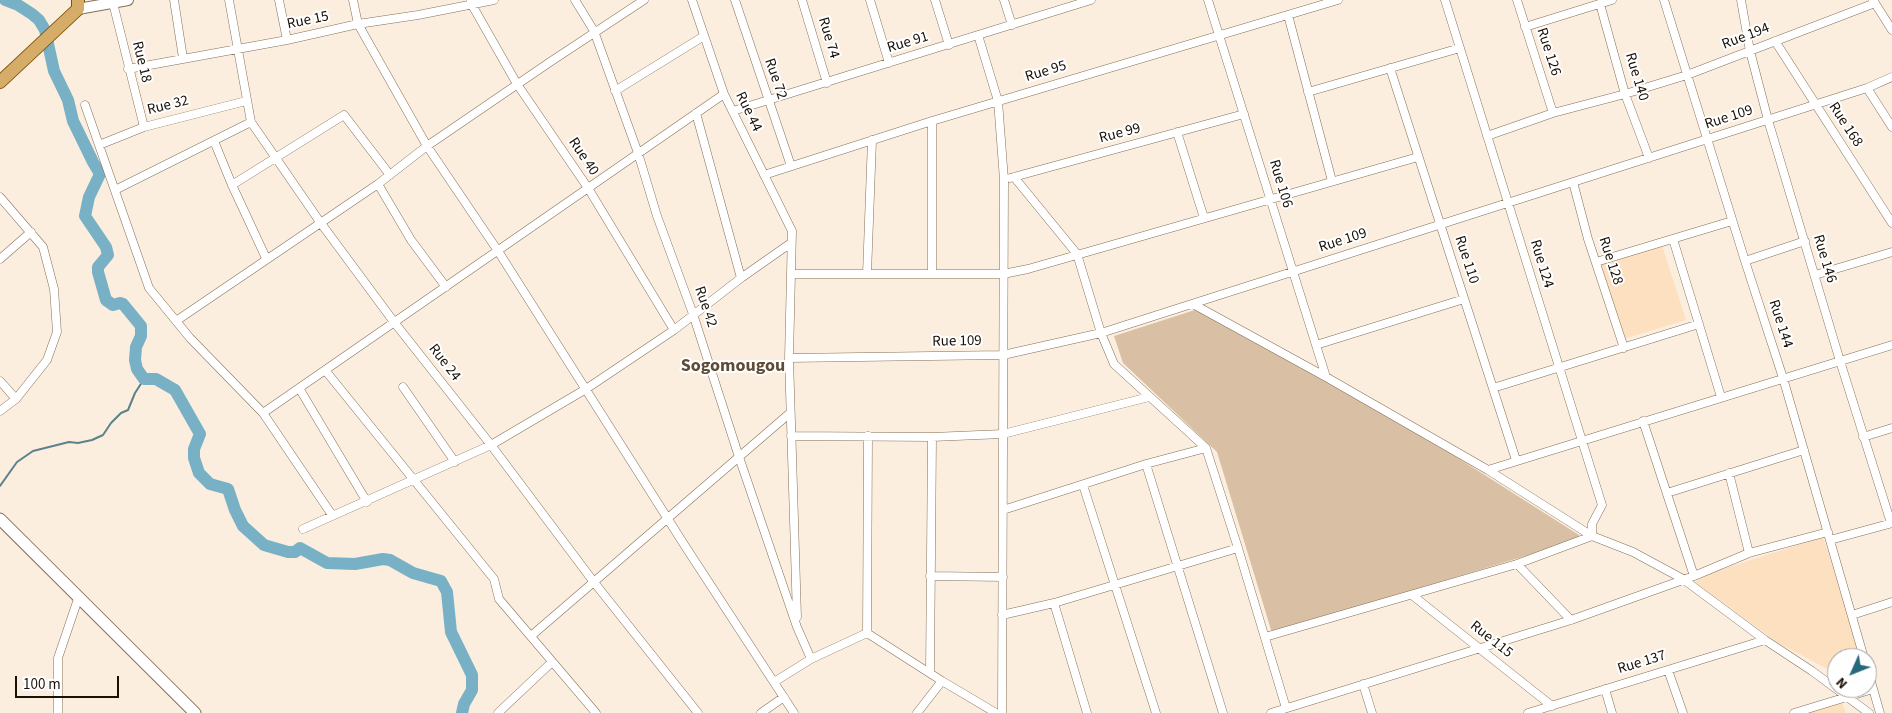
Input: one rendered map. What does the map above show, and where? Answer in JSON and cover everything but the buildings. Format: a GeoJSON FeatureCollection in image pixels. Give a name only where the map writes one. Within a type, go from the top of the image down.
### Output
{"type":"FeatureCollection","features":[{"type":"Feature","properties":{"kind":"main road"},"geometry":{"type":"LineString","coordinates":[[0,82],[56,29],[78,4]]}},
{"type":"Feature","properties":{"kind":"main road"},"geometry":{"type":"LineString","coordinates":[[0,518],[195,713]]}},
{"type":"Feature","properties":{"kind":"street"},"geometry":{"type":"LineString","coordinates":[[78,4],[113,3],[128,0]]}},
{"type":"Feature","properties":{"kind":"street"},"geometry":{"type":"LineString","coordinates":[[174,0],[183,58]]}},
{"type":"Feature","properties":{"kind":"street","name":"Rue 24"},"geometry":{"type":"LineString","coordinates":[[229,0],[246,101],[252,122],[275,158],[394,322],[491,445],[593,581],[698,713]]}},
{"type":"Feature","properties":{"kind":"street"},"geometry":{"type":"LineString","coordinates":[[279,0],[287,40]]}},
{"type":"Feature","properties":{"kind":"street"},"geometry":{"type":"LineString","coordinates":[[353,0],[358,24],[427,146],[498,251],[667,518],[794,713]]}},
{"type":"Feature","properties":{"kind":"street","name":"Rue 15"},"geometry":{"type":"LineString","coordinates":[[128,69],[287,40],[472,2],[494,0]]}},
{"type":"Feature","properties":{"kind":"street","name":"Rue 42"},"geometry":{"type":"LineString","coordinates":[[575,0],[594,31],[638,153],[657,216],[694,314],[739,457],[798,627],[811,659]]}},
{"type":"Feature","properties":{"kind":"street"},"geometry":{"type":"LineString","coordinates":[[176,321],[266,258],[378,184],[427,146],[594,31],[644,0]]}},
{"type":"Feature","properties":{"kind":"street","name":"Rue 44"},"geometry":{"type":"LineString","coordinates":[[692,0],[724,94],[792,231]]}},
{"type":"Feature","properties":{"kind":"street","name":"Rue 72"},"geometry":{"type":"LineString","coordinates":[[735,0],[791,166]]}},
{"type":"Feature","properties":{"kind":"street","name":"Rue 74"},"geometry":{"type":"LineString","coordinates":[[802,0],[827,83]]}},
{"type":"Feature","properties":{"kind":"street"},"geometry":{"type":"LineString","coordinates":[[870,0],[889,64]]}},
{"type":"Feature","properties":{"kind":"street"},"geometry":{"type":"LineString","coordinates":[[935,0],[949,45]]}},
{"type":"Feature","properties":{"kind":"street"},"geometry":{"type":"LineString","coordinates":[[1004,0],[1012,25]]}},
{"type":"Feature","properties":{"kind":"street","name":"Rue 91"},"geometry":{"type":"LineString","coordinates":[[733,112],[1012,25],[1071,3],[1091,0]]}},
{"type":"Feature","properties":{"kind":"street","name":"Rue 106"},"geometry":{"type":"LineString","coordinates":[[1208,0],[1326,377]]}},
{"type":"Feature","properties":{"kind":"street","name":"Rue 95"},"geometry":{"type":"LineString","coordinates":[[764,175],[932,120],[1338,0]]}},
{"type":"Feature","properties":{"kind":"street","name":"Rue 124"},"geometry":{"type":"LineString","coordinates":[[1445,0],[1602,504],[1592,524],[1592,536]]}},
{"type":"Feature","properties":{"kind":"street","name":"Rue 126"},"geometry":{"type":"LineString","coordinates":[[1517,0],[1553,113]]}},
{"type":"Feature","properties":{"kind":"street"},"geometry":{"type":"LineString","coordinates":[[1525,27],[1612,0]]}},
{"type":"Feature","properties":{"kind":"street","name":"Rue 144"},"geometry":{"type":"LineString","coordinates":[[1664,0],[1732,221],[1783,378],[1861,648]]}},
{"type":"Feature","properties":{"kind":"street","name":"Rue 146"},"geometry":{"type":"LineString","coordinates":[[1741,0],[1750,50],[1768,120],[1863,437],[1891,523]]}},
{"type":"Feature","properties":{"kind":"street","name":"Rue 40"},"geometry":{"type":"LineString","coordinates":[[472,2],[517,84],[588,188],[674,330]]}},
{"type":"Feature","properties":{"kind":"street"},"geometry":{"type":"LineString","coordinates":[[1874,2],[1892,30]]}},
{"type":"Feature","properties":{"kind":"street","name":"Rue 194"},"geometry":{"type":"LineString","coordinates":[[1487,136],[1553,113],[1687,75],[1874,2]]}},
{"type":"Feature","properties":{"kind":"street","name":"Rue 18"},"geometry":{"type":"LineString","coordinates":[[113,3],[144,127]]}},
{"type":"Feature","properties":{"kind":"street","name":"Rue 140"},"geometry":{"type":"LineString","coordinates":[[1600,4],[1625,94],[1649,158]]}},
{"type":"Feature","properties":{"kind":"street"},"geometry":{"type":"LineString","coordinates":[[1288,15],[1332,181]]}},
{"type":"Feature","properties":{"kind":"street"},"geometry":{"type":"LineString","coordinates":[[978,35],[998,101],[1004,180],[1002,713]]}},
{"type":"Feature","properties":{"kind":"street"},"geometry":{"type":"LineString","coordinates":[[615,92],[704,36]]}},
{"type":"Feature","properties":{"kind":"street","name":"Rue 168"},"geometry":{"type":"LineString","coordinates":[[1775,41],[1892,224]]}},
{"type":"Feature","properties":{"kind":"street"},"geometry":{"type":"LineString","coordinates":[[1308,92],[1460,48]]}},
{"type":"Feature","properties":{"kind":"street","name":"Rue 110"},"geometry":{"type":"LineString","coordinates":[[1390,68],[1516,460]]}},
{"type":"Feature","properties":{"kind":"street","name":"Rue 109"},"geometry":{"type":"LineString","coordinates":[[788,358],[1003,355],[1101,333],[1867,88],[1892,77]]}},
{"type":"Feature","properties":{"kind":"street"},"geometry":{"type":"LineString","coordinates":[[1867,88],[1892,127]]}},
{"type":"Feature","properties":{"kind":"street"},"geometry":{"type":"LineString","coordinates":[[263,413],[724,94]]}},
{"type":"Feature","properties":{"kind":"street","name":"Rue 32"},"geometry":{"type":"LineString","coordinates":[[99,145],[144,127],[246,101]]}},
{"type":"Feature","properties":{"kind":"street"},"geometry":{"type":"LineString","coordinates":[[85,105],[149,288],[190,338],[263,413],[332,515]]}},
{"type":"Feature","properties":{"kind":"street"},"geometry":{"type":"LineString","coordinates":[[696,113],[741,278]]}},
{"type":"Feature","properties":{"kind":"street","name":"Rue 99"},"geometry":{"type":"LineString","coordinates":[[1004,180],[1244,114]]}},
{"type":"Feature","properties":{"kind":"street"},"geometry":{"type":"LineString","coordinates":[[232,185],[344,115],[390,175]]}},
{"type":"Feature","properties":{"kind":"street"},"geometry":{"type":"LineString","coordinates":[[932,120],[932,274]]}},
{"type":"Feature","properties":{"kind":"street"},"geometry":{"type":"LineString","coordinates":[[115,190],[252,122]]}},
{"type":"Feature","properties":{"kind":"street"},"geometry":{"type":"LineString","coordinates":[[1177,132],[1204,218]]}},
{"type":"Feature","properties":{"kind":"street"},"geometry":{"type":"LineString","coordinates":[[868,274],[872,140]]}},
{"type":"Feature","properties":{"kind":"street"},"geometry":{"type":"LineString","coordinates":[[214,141],[266,258]]}},
{"type":"Feature","properties":{"kind":"street"},"geometry":{"type":"LineString","coordinates":[[791,274],[1003,274],[1418,157]]}},
{"type":"Feature","properties":{"kind":"street"},"geometry":{"type":"LineString","coordinates":[[1014,177],[1077,254],[1101,333],[1114,364],[1206,448],[1286,708]]}},
{"type":"Feature","properties":{"kind":"street","name":"Rue 128"},"geometry":{"type":"LineString","coordinates":[[1573,182],[1596,262],[1624,348]]}},
{"type":"Feature","properties":{"kind":"street"},"geometry":{"type":"LineString","coordinates":[[378,184],[411,240],[446,287]]}},
{"type":"Feature","properties":{"kind":"street"},"geometry":{"type":"LineString","coordinates":[[0,197],[43,247],[54,289],[57,332],[47,360],[16,399],[0,411]]}},
{"type":"Feature","properties":{"kind":"street"},"geometry":{"type":"LineString","coordinates":[[1596,262],[1732,221]]}},
{"type":"Feature","properties":{"kind":"street","name":"Rue 42"},"geometry":{"type":"LineString","coordinates":[[792,231],[788,358],[798,627]]}},
{"type":"Feature","properties":{"kind":"street"},"geometry":{"type":"LineString","coordinates":[[0,259],[31,232]]}},
{"type":"Feature","properties":{"kind":"street"},"geometry":{"type":"LineString","coordinates":[[1672,239],[1721,397]]}},
{"type":"Feature","properties":{"kind":"street"},"geometry":{"type":"LineString","coordinates":[[1745,261],[1805,241]]}},
{"type":"Feature","properties":{"kind":"street"},"geometry":{"type":"LineString","coordinates":[[303,529],[491,445],[586,389],[674,330],[791,242]]}},
{"type":"Feature","properties":{"kind":"street"},"geometry":{"type":"LineString","coordinates":[[1815,275],[1892,252]]}},
{"type":"Feature","properties":{"kind":"street"},"geometry":{"type":"LineString","coordinates":[[1316,345],[1464,299]]}},
{"type":"Feature","properties":{"kind":"street"},"geometry":{"type":"LineString","coordinates":[[1193,304],[1326,377],[1488,470],[1592,536],[1633,552],[1683,579],[1765,640],[1827,683]]}},
{"type":"Feature","properties":{"kind":"street"},"geometry":{"type":"LineString","coordinates":[[1493,388],[1699,324]]}},
{"type":"Feature","properties":{"kind":"street"},"geometry":{"type":"LineString","coordinates":[[1488,470],[1892,345]]}},
{"type":"Feature","properties":{"kind":"street"},"geometry":{"type":"LineString","coordinates":[[325,370],[494,579],[499,599],[596,713]]}},
{"type":"Feature","properties":{"kind":"street"},"geometry":{"type":"LineString","coordinates":[[0,381],[16,399]]}},
{"type":"Feature","properties":{"kind":"street"},"geometry":{"type":"LineString","coordinates":[[403,387],[455,462]]}},
{"type":"Feature","properties":{"kind":"street"},"geometry":{"type":"LineString","coordinates":[[299,388],[366,502]]}},
{"type":"Feature","properties":{"kind":"street"},"geometry":{"type":"LineString","coordinates":[[791,436],[932,437],[1003,434],[1149,397]]}},
{"type":"Feature","properties":{"kind":"street"},"geometry":{"type":"LineString","coordinates":[[531,636],[790,413]]}},
{"type":"Feature","properties":{"kind":"street"},"geometry":{"type":"LineString","coordinates":[[1643,421],[1694,576]]}},
{"type":"Feature","properties":{"kind":"street"},"geometry":{"type":"LineString","coordinates":[[1863,437],[1892,428]]}},
{"type":"Feature","properties":{"kind":"street"},"geometry":{"type":"LineString","coordinates":[[867,633],[868,436]]}},
{"type":"Feature","properties":{"kind":"street"},"geometry":{"type":"LineString","coordinates":[[930,674],[932,437]]}},
{"type":"Feature","properties":{"kind":"street"},"geometry":{"type":"LineString","coordinates":[[1003,510],[1146,464],[1206,448]]}},
{"type":"Feature","properties":{"kind":"street"},"geometry":{"type":"LineString","coordinates":[[1667,492],[1804,450]]}},
{"type":"Feature","properties":{"kind":"street"},"geometry":{"type":"LineString","coordinates":[[1146,464],[1223,713]]}},
{"type":"Feature","properties":{"kind":"street"},"geometry":{"type":"LineString","coordinates":[[1729,473],[1749,553]]}},
{"type":"Feature","properties":{"kind":"street"},"geometry":{"type":"LineString","coordinates":[[1083,485],[1156,713]]}},
{"type":"Feature","properties":{"kind":"street"},"geometry":{"type":"LineString","coordinates":[[1830,540],[1891,523]]}},
{"type":"Feature","properties":{"kind":"street"},"geometry":{"type":"LineString","coordinates":[[1272,713],[1571,620],[1694,576],[1749,553],[1828,532]]}},
{"type":"Feature","properties":{"kind":"street"},"geometry":{"type":"LineString","coordinates":[[1265,637],[1412,596],[1517,564],[1592,536]]}},
{"type":"Feature","properties":{"kind":"street"},"geometry":{"type":"LineString","coordinates":[[1002,615],[1054,603],[1238,548]]}},
{"type":"Feature","properties":{"kind":"street"},"geometry":{"type":"LineString","coordinates":[[1517,564],[1571,620]]}},
{"type":"Feature","properties":{"kind":"street"},"geometry":{"type":"LineString","coordinates":[[930,576],[1003,576]]}},
{"type":"Feature","properties":{"kind":"street"},"geometry":{"type":"LineString","coordinates":[[58,713],[58,658],[79,596]]}},
{"type":"Feature","properties":{"kind":"street","name":"Rue 115"},"geometry":{"type":"LineString","coordinates":[[1412,596],[1552,706]]}},
{"type":"Feature","properties":{"kind":"street"},"geometry":{"type":"LineString","coordinates":[[1852,614],[1892,602]]}},
{"type":"Feature","properties":{"kind":"street"},"geometry":{"type":"LineString","coordinates":[[1054,603],[1087,713]]}},
{"type":"Feature","properties":{"kind":"street"},"geometry":{"type":"LineString","coordinates":[[774,682],[811,659],[867,633]]}},
{"type":"Feature","properties":{"kind":"street"},"geometry":{"type":"LineString","coordinates":[[867,633],[930,674],[996,713]]}},
{"type":"Feature","properties":{"kind":"street","name":"Rue 137"},"geometry":{"type":"LineString","coordinates":[[1528,713],[1765,640]]}},
{"type":"Feature","properties":{"kind":"street"},"geometry":{"type":"LineString","coordinates":[[498,713],[552,662]]}},
{"type":"Feature","properties":{"kind":"street"},"geometry":{"type":"LineString","coordinates":[[1668,670],[1683,713]]}},
{"type":"Feature","properties":{"kind":"street"},"geometry":{"type":"LineString","coordinates":[[917,713],[942,681]]}},
{"type":"Feature","properties":{"kind":"street"},"geometry":{"type":"LineString","coordinates":[[1363,684],[1372,713]]}},
{"type":"Feature","properties":{"kind":"street"},"geometry":{"type":"LineString","coordinates":[[1605,689],[1612,713]]}},
{"type":"Feature","properties":{"kind":"street"},"geometry":{"type":"LineString","coordinates":[[762,713],[784,697]]}},
{"type":"Feature","properties":{"kind":"street"},"geometry":{"type":"LineString","coordinates":[[1794,713],[1845,698]]}},
{"type":"Feature","properties":{"kind":"street"},"geometry":{"type":"LineString","coordinates":[[1849,698],[1869,713]]}},
{"type":"Feature","properties":{"kind":"street"},"geometry":{"type":"LineString","coordinates":[[1876,698],[1880,713]]}},
{"type":"Feature","properties":{"kind":"shaded area"},"geometry":{"type":"Polygon","coordinates":[[[1662,245],[1686,320],[1624,339],[1601,263],[1662,245]]]}},
{"type":"Feature","properties":{"kind":"shaded area"},"geometry":{"type":"Polygon","coordinates":[[[1198,309],[1414,430],[1579,535],[1578,540],[1272,633],[1217,452],[1123,363],[1114,336],[1198,309]]]}},
{"type":"Feature","properties":{"kind":"shaded area"},"geometry":{"type":"Polygon","coordinates":[[[1823,537],[1859,648],[1827,648],[1827,669],[1778,643],[1695,582],[1710,573],[1823,537]]]}},
{"type":"Feature","properties":{"kind":"shaded area"},"geometry":{"type":"Polygon","coordinates":[[[1842,702],[1846,713],[1805,713],[1842,702]]]}},
{"type":"Feature","properties":{"kind":"waterway"},"geometry":{"type":"LineString","coordinates":[[5,0],[18,5],[32,14],[39,20],[45,30],[54,71],[68,100],[73,121],[100,174],[89,197],[85,216],[106,247],[108,255],[98,267],[106,300],[113,305],[123,304],[141,326],[141,336],[136,347],[135,360],[137,369],[144,379],[156,379],[175,390],[200,434],[194,449],[194,458],[199,473],[210,484],[228,489],[243,526],[264,545],[288,552],[295,552],[300,548],[327,563],[355,564],[383,559],[390,560],[413,573],[441,581],[447,592],[451,632],[472,675],[472,690],[464,704],[462,713]]}},
{"type":"Feature","properties":{"kind":"waterway"},"geometry":{"type":"LineString","coordinates":[[0,486],[17,462],[33,451],[69,442],[78,443],[92,440],[103,435],[111,423],[121,413],[128,410],[135,393],[144,379]]}},
{"type":"Feature","properties":{"kind":"district","name":"Sogomougou"},"geometry":{"type":"Point","coordinates":[733,367]}}]}
